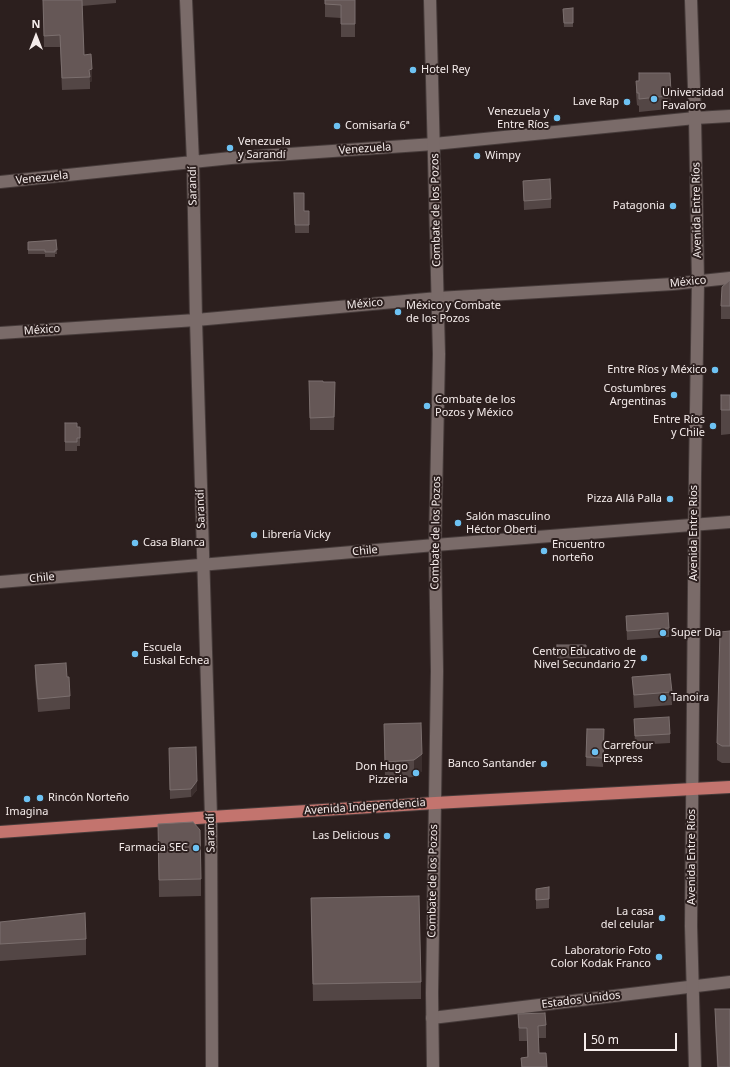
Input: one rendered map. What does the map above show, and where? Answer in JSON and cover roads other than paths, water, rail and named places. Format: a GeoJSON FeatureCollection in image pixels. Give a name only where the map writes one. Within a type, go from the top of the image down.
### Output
{"type":"FeatureCollection","features":[{"type":"Feature","properties":{"kind":"main road","name":"Avenida Independencia"},"geometry":{"type":"LineString","coordinates":[[0,832],[435,802],[730,787]]}},
{"type":"Feature","properties":{"kind":"street","name":"Sarandí"},"geometry":{"type":"LineString","coordinates":[[186,0],[193,162],[196,320],[211,817],[212,1067]]}},
{"type":"Feature","properties":{"kind":"street","name":"Combate de los Pozos"},"geometry":{"type":"LineString","coordinates":[[430,0],[438,298],[439,407],[435,545],[436,678],[432,1018],[433,1067]]}},
{"type":"Feature","properties":{"kind":"street","name":"Avenida Entre Ríos"},"geometry":{"type":"LineString","coordinates":[[691,0],[698,282],[692,790],[692,986],[695,1067]]}},
{"type":"Feature","properties":{"kind":"street","name":"Venezuela"},"geometry":{"type":"LineString","coordinates":[[0,182],[193,162],[434,144],[695,118],[730,116]]}},
{"type":"Feature","properties":{"kind":"street","name":"México"},"geometry":{"type":"LineString","coordinates":[[0,333],[196,320],[438,298],[665,285],[730,278]]}},
{"type":"Feature","properties":{"kind":"street","name":"Chile"},"geometry":{"type":"LineString","coordinates":[[0,582],[435,545],[730,522]]}},
{"type":"Feature","properties":{"kind":"street","name":"Estados Unidos"},"geometry":{"type":"LineString","coordinates":[[432,1018],[730,982]]}},
{"type":"Feature","properties":{"kind":"place","name":"Hotel Rey"},"geometry":{"type":"Point","coordinates":[413,70]}},
{"type":"Feature","properties":{"kind":"place","name":"Universidad Favaloro"},"geometry":{"type":"Point","coordinates":[654,99]}},
{"type":"Feature","properties":{"kind":"place","name":"Lave Rap"},"geometry":{"type":"Point","coordinates":[627,102]}},
{"type":"Feature","properties":{"kind":"place","name":"Venezuela y Entre Ríos"},"geometry":{"type":"Point","coordinates":[557,118]}},
{"type":"Feature","properties":{"kind":"place","name":"Comisaría 6ª"},"geometry":{"type":"Point","coordinates":[337,126]}},
{"type":"Feature","properties":{"kind":"place","name":"Venezuela y Sarandí"},"geometry":{"type":"Point","coordinates":[230,148]}},
{"type":"Feature","properties":{"kind":"place","name":"Wimpy"},"geometry":{"type":"Point","coordinates":[477,156]}},
{"type":"Feature","properties":{"kind":"place","name":"Patagonia"},"geometry":{"type":"Point","coordinates":[673,206]}},
{"type":"Feature","properties":{"kind":"place","name":"México y Combate de los Pozos"},"geometry":{"type":"Point","coordinates":[398,312]}},
{"type":"Feature","properties":{"kind":"place","name":"Entre Ríos y México"},"geometry":{"type":"Point","coordinates":[715,370]}},
{"type":"Feature","properties":{"kind":"place","name":"Costumbres Argentinas"},"geometry":{"type":"Point","coordinates":[674,395]}},
{"type":"Feature","properties":{"kind":"place","name":"Combate de los Pozos y México"},"geometry":{"type":"Point","coordinates":[427,406]}},
{"type":"Feature","properties":{"kind":"place","name":"Entre Ríos y Chile"},"geometry":{"type":"Point","coordinates":[713,426]}},
{"type":"Feature","properties":{"kind":"place","name":"Pizza Allá Palla"},"geometry":{"type":"Point","coordinates":[670,499]}},
{"type":"Feature","properties":{"kind":"place","name":"Salón masculino Héctor Oberti"},"geometry":{"type":"Point","coordinates":[458,523]}},
{"type":"Feature","properties":{"kind":"place","name":"Librería Vicky"},"geometry":{"type":"Point","coordinates":[254,535]}},
{"type":"Feature","properties":{"kind":"place","name":"Casa Blanca"},"geometry":{"type":"Point","coordinates":[135,543]}},
{"type":"Feature","properties":{"kind":"place","name":"Encuentro norteño"},"geometry":{"type":"Point","coordinates":[544,551]}},
{"type":"Feature","properties":{"kind":"place","name":"Super Dia"},"geometry":{"type":"Point","coordinates":[663,633]}},
{"type":"Feature","properties":{"kind":"place","name":"Escuela Euskal Echea"},"geometry":{"type":"Point","coordinates":[135,654]}},
{"type":"Feature","properties":{"kind":"place","name":"Centro Educativo de Nivel Secundario 27"},"geometry":{"type":"Point","coordinates":[644,658]}},
{"type":"Feature","properties":{"kind":"place","name":"Tanoira"},"geometry":{"type":"Point","coordinates":[663,698]}},
{"type":"Feature","properties":{"kind":"place","name":"Carrefour Express"},"geometry":{"type":"Point","coordinates":[595,752]}},
{"type":"Feature","properties":{"kind":"place","name":"Banco Santander"},"geometry":{"type":"Point","coordinates":[544,764]}},
{"type":"Feature","properties":{"kind":"place","name":"Don Hugo Pizzeria"},"geometry":{"type":"Point","coordinates":[416,773]}},
{"type":"Feature","properties":{"kind":"place","name":"Rincón Norteño"},"geometry":{"type":"Point","coordinates":[40,798]}},
{"type":"Feature","properties":{"kind":"place","name":"Imagina"},"geometry":{"type":"Point","coordinates":[27,799]}},
{"type":"Feature","properties":{"kind":"place","name":"Las Delicious"},"geometry":{"type":"Point","coordinates":[387,836]}},
{"type":"Feature","properties":{"kind":"place","name":"Farmacia SEC"},"geometry":{"type":"Point","coordinates":[196,848]}},
{"type":"Feature","properties":{"kind":"place","name":"La casa del celular"},"geometry":{"type":"Point","coordinates":[662,918]}},
{"type":"Feature","properties":{"kind":"place","name":"Laboratorio Foto Color Kodak Franco"},"geometry":{"type":"Point","coordinates":[659,957]}}]}
